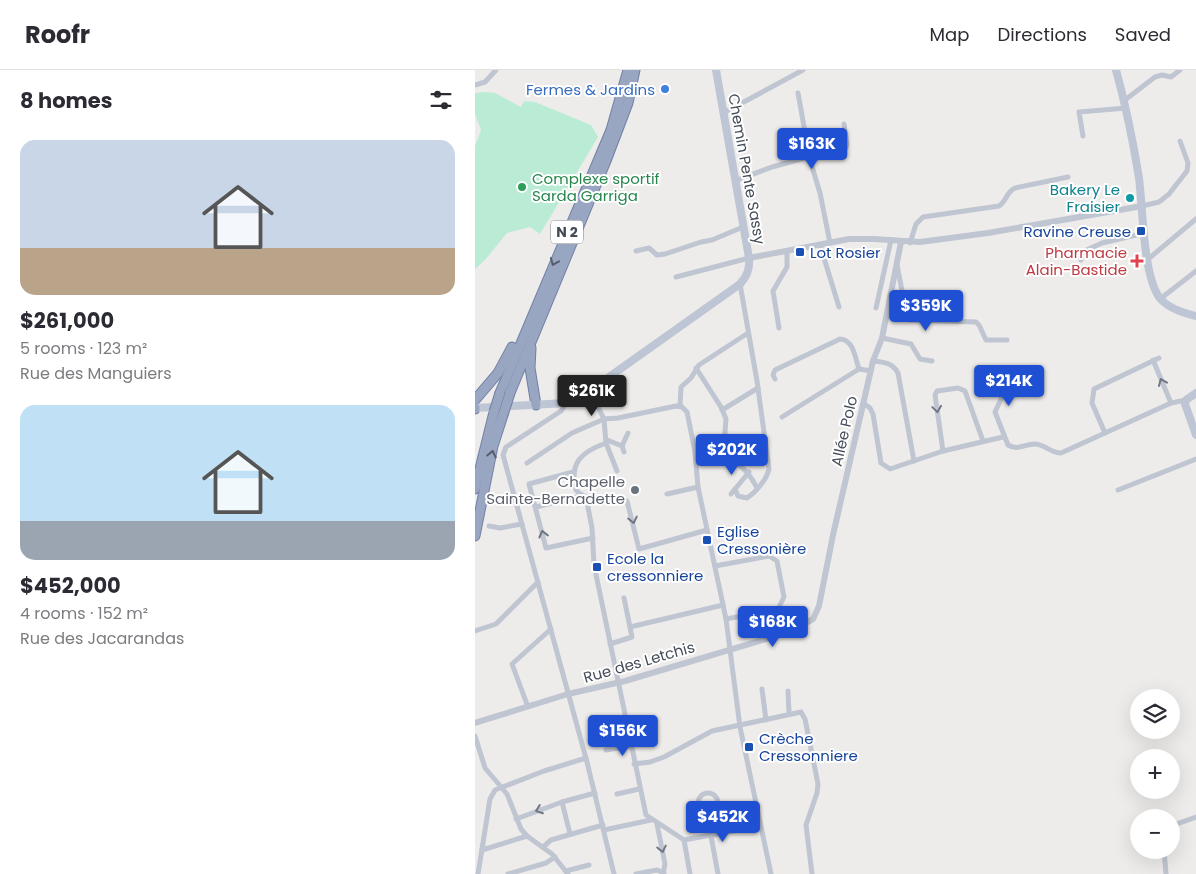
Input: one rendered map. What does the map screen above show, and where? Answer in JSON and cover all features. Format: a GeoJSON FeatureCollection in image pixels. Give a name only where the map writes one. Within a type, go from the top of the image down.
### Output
{"type":"FeatureCollection","features":[{"type":"Feature","properties":{"kind":"highway","name":"N 2"},"geometry":{"type":"LineString","coordinates":[[475,536],[499,414],[500,393],[611,130],[628,70]]}},
{"type":"Feature","properties":{"kind":"highway","name":"N 2"},"geometry":{"type":"LineString","coordinates":[[475,489],[499,414],[510,393],[606,161],[628,103],[635,70]]}},
{"type":"Feature","properties":{"kind":"highway"},"geometry":{"type":"LineString","coordinates":[[606,161],[632,106],[640,70]]}},
{"type":"Feature","properties":{"kind":"highway"},"geometry":{"type":"LineString","coordinates":[[476,398],[498,373],[543,290]]}},
{"type":"Feature","properties":{"kind":"highway"},"geometry":{"type":"LineString","coordinates":[[533,337],[530,368],[534,394],[540,405]]}},
{"type":"Feature","properties":{"kind":"main road","name":"Chemin Pente Sassy"},"geometry":{"type":"LineString","coordinates":[[716,70],[749,258]]}},
{"type":"Feature","properties":{"kind":"main road"},"geometry":{"type":"LineString","coordinates":[[1116,70],[1125,104],[1142,206],[1150,278],[1160,299],[1175,309],[1196,316]]}},
{"type":"Feature","properties":{"kind":"main road"},"geometry":{"type":"LineString","coordinates":[[475,408],[567,403],[590,391],[739,284],[749,270],[749,258]]}},
{"type":"Feature","properties":{"kind":"main road"},"geometry":{"type":"LineString","coordinates":[[1196,393],[1185,400],[1185,409],[1196,435]]}},
{"type":"Feature","properties":{"kind":"street"},"geometry":{"type":"LineString","coordinates":[[475,85],[485,82],[496,70]]}},
{"type":"Feature","properties":{"kind":"street"},"geometry":{"type":"LineString","coordinates":[[723,110],[727,111],[803,70]]}},
{"type":"Feature","properties":{"kind":"street"},"geometry":{"type":"LineString","coordinates":[[1083,136],[1079,112],[1125,104],[1155,77],[1171,77],[1180,70]]}},
{"type":"Feature","properties":{"kind":"street"},"geometry":{"type":"LineString","coordinates":[[798,93],[810,160],[820,193],[830,243]]}},
{"type":"Feature","properties":{"kind":"street"},"geometry":{"type":"LineString","coordinates":[[735,181],[793,161],[805,158],[810,160],[846,148],[847,139],[844,124]]}},
{"type":"Feature","properties":{"kind":"street"},"geometry":{"type":"LineString","coordinates":[[749,258],[862,238],[910,243],[988,233],[1159,202],[1169,194],[1187,171],[1188,163],[1180,141]]}},
{"type":"Feature","properties":{"kind":"street"},"geometry":{"type":"LineString","coordinates":[[910,243],[916,224],[923,217],[999,206],[1004,202],[1009,192],[1015,188],[1068,177]]}},
{"type":"Feature","properties":{"kind":"street"},"geometry":{"type":"LineString","coordinates":[[1147,260],[1196,219]]}},
{"type":"Feature","properties":{"kind":"street"},"geometry":{"type":"LineString","coordinates":[[636,251],[649,248],[657,255],[665,254],[712,240],[743,227]]}},
{"type":"Feature","properties":{"kind":"street"},"geometry":{"type":"LineString","coordinates":[[1081,260],[1082,252],[1102,243],[1145,233]]}},
{"type":"Feature","properties":{"kind":"street"},"geometry":{"type":"LineString","coordinates":[[877,308],[891,240]]}},
{"type":"Feature","properties":{"kind":"street","name":"Allée Polo"},"geometry":{"type":"LineString","coordinates":[[808,623],[813,619],[819,606],[833,535],[873,361],[882,338],[901,242]]}},
{"type":"Feature","properties":{"kind":"street"},"geometry":{"type":"LineString","coordinates":[[820,245],[839,307]]}},
{"type":"Feature","properties":{"kind":"street"},"geometry":{"type":"LineString","coordinates":[[779,328],[773,290],[785,273],[789,260],[787,252]]}},
{"type":"Feature","properties":{"kind":"street","name":"Chemin Pente Sassy"},"geometry":{"type":"LineString","coordinates":[[676,277],[749,258]]}},
{"type":"Feature","properties":{"kind":"street"},"geometry":{"type":"LineString","coordinates":[[896,260],[907,316],[910,320],[976,322],[979,324],[986,340],[1007,340]]}},
{"type":"Feature","properties":{"kind":"street"},"geometry":{"type":"LineString","coordinates":[[1160,299],[1196,271]]}},
{"type":"Feature","properties":{"kind":"street"},"geometry":{"type":"LineString","coordinates":[[739,284],[758,388],[769,469],[768,475],[751,495],[742,498],[733,491],[749,472]]}},
{"type":"Feature","properties":{"kind":"street"},"geometry":{"type":"LineString","coordinates":[[680,406],[681,387],[691,378],[696,368],[747,334]]}},
{"type":"Feature","properties":{"kind":"street"},"geometry":{"type":"LineString","coordinates":[[882,338],[908,342],[914,346],[920,359],[926,362],[933,362]]}},
{"type":"Feature","properties":{"kind":"street"},"geometry":{"type":"LineString","coordinates":[[775,379],[773,375],[775,370],[840,339],[850,344],[859,369]]}},
{"type":"Feature","properties":{"kind":"street"},"geometry":{"type":"LineString","coordinates":[[1105,433],[1092,403],[1094,388],[1156,359],[1171,403]]}},
{"type":"Feature","properties":{"kind":"street"},"geometry":{"type":"LineString","coordinates":[[873,361],[893,366],[899,373],[914,461]]}},
{"type":"Feature","properties":{"kind":"street"},"geometry":{"type":"LineString","coordinates":[[696,368],[726,419],[723,458]]}},
{"type":"Feature","properties":{"kind":"street"},"geometry":{"type":"LineString","coordinates":[[782,417],[859,369],[871,371]]}},
{"type":"Feature","properties":{"kind":"street"},"geometry":{"type":"LineString","coordinates":[[997,385],[1002,397],[995,412],[1003,437],[1008,445],[1017,449],[1036,444],[1052,452],[1061,453],[1171,403],[1185,400]]}},
{"type":"Feature","properties":{"kind":"street"},"geometry":{"type":"LineString","coordinates":[[722,410],[758,388]]}},
{"type":"Feature","properties":{"kind":"street"},"geometry":{"type":"LineString","coordinates":[[943,451],[935,394],[937,391],[958,388],[965,391],[983,441]]}},
{"type":"Feature","properties":{"kind":"street"},"geometry":{"type":"LineString","coordinates":[[590,391],[604,419],[607,442],[617,471]]}},
{"type":"Feature","properties":{"kind":"street"},"geometry":{"type":"LineString","coordinates":[[475,408],[476,398]]}},
{"type":"Feature","properties":{"kind":"street"},"geometry":{"type":"LineString","coordinates":[[567,403],[561,411],[503,451],[504,461],[586,758],[614,874]]}},
{"type":"Feature","properties":{"kind":"street"},"geometry":{"type":"LineString","coordinates":[[863,404],[870,408],[873,414],[879,458],[885,467],[889,469],[943,451],[1003,437]]}},
{"type":"Feature","properties":{"kind":"street"},"geometry":{"type":"LineString","coordinates":[[527,463],[572,433],[604,419],[680,406]]}},
{"type":"Feature","properties":{"kind":"street"},"geometry":{"type":"LineString","coordinates":[[680,406],[687,412],[695,452],[698,487],[726,619],[739,726],[771,874]]}},
{"type":"Feature","properties":{"kind":"street"},"geometry":{"type":"LineString","coordinates":[[607,442],[623,449],[628,433]]}},
{"type":"Feature","properties":{"kind":"street"},"geometry":{"type":"LineString","coordinates":[[607,442],[582,456],[577,461],[573,472],[576,490],[583,496],[593,538],[594,565],[643,809],[651,820],[685,840],[760,826]]}},
{"type":"Feature","properties":{"kind":"street"},"geometry":{"type":"LineString","coordinates":[[695,452],[735,462],[749,472],[757,488]]}},
{"type":"Feature","properties":{"kind":"street"},"geometry":{"type":"LineString","coordinates":[[1119,490],[1196,459]]}},
{"type":"Feature","properties":{"kind":"street"},"geometry":{"type":"LineString","coordinates":[[573,472],[529,484],[547,549],[593,538]]}},
{"type":"Feature","properties":{"kind":"street"},"geometry":{"type":"LineString","coordinates":[[667,494],[698,487]]}},
{"type":"Feature","properties":{"kind":"street"},"geometry":{"type":"LineString","coordinates":[[536,507],[583,496],[619,497],[627,501],[642,548],[707,530]]}},
{"type":"Feature","properties":{"kind":"street"},"geometry":{"type":"LineString","coordinates":[[489,526],[500,528],[522,524]]}},
{"type":"Feature","properties":{"kind":"street"},"geometry":{"type":"LineString","coordinates":[[715,566],[769,556],[777,561],[784,598],[778,609],[726,619]]}},
{"type":"Feature","properties":{"kind":"street"},"geometry":{"type":"LineString","coordinates":[[475,631],[496,624],[538,582]]}},
{"type":"Feature","properties":{"kind":"street"},"geometry":{"type":"LineString","coordinates":[[610,644],[632,638],[624,598]]}},
{"type":"Feature","properties":{"kind":"street"},"geometry":{"type":"LineString","coordinates":[[630,627],[723,605]]}},
{"type":"Feature","properties":{"kind":"street","name":"Rue des Letchis"},"geometry":{"type":"LineString","coordinates":[[475,723],[567,694],[618,682],[730,650],[787,632],[808,623]]}},
{"type":"Feature","properties":{"kind":"street"},"geometry":{"type":"LineString","coordinates":[[528,707],[512,664],[551,629]]}},
{"type":"Feature","properties":{"kind":"street"},"geometry":{"type":"LineString","coordinates":[[762,689],[766,720]]}},
{"type":"Feature","properties":{"kind":"street"},"geometry":{"type":"LineString","coordinates":[[788,691],[789,713]]}},
{"type":"Feature","properties":{"kind":"street"},"geometry":{"type":"LineString","coordinates":[[634,764],[650,762],[664,757],[712,731],[766,720],[789,713],[798,712],[803,715],[817,778],[817,793],[806,825],[812,874]]}},
{"type":"Feature","properties":{"kind":"street"},"geometry":{"type":"LineString","coordinates":[[475,736],[477,756],[507,794],[516,819],[527,836],[555,857],[567,872],[589,865]]}},
{"type":"Feature","properties":{"kind":"street"},"geometry":{"type":"LineString","coordinates":[[606,750],[631,746]]}},
{"type":"Feature","properties":{"kind":"street"},"geometry":{"type":"LineString","coordinates":[[478,874],[490,799],[495,790],[543,771],[586,758]]}},
{"type":"Feature","properties":{"kind":"street"},"geometry":{"type":"LineString","coordinates":[[617,794],[639,789]]}},
{"type":"Feature","properties":{"kind":"street"},"geometry":{"type":"LineString","coordinates":[[516,819],[561,802],[595,793]]}},
{"type":"Feature","properties":{"kind":"street"},"geometry":{"type":"LineString","coordinates":[[711,813],[697,803],[705,793],[713,794],[719,800],[718,805],[711,813],[718,874]]}},
{"type":"Feature","properties":{"kind":"street"},"geometry":{"type":"LineString","coordinates":[[561,802],[570,834]]}},
{"type":"Feature","properties":{"kind":"street"},"geometry":{"type":"LineString","coordinates":[[1180,823],[1196,817]]}},
{"type":"Feature","properties":{"kind":"street"},"geometry":{"type":"LineString","coordinates":[[543,847],[551,840],[570,834],[651,820]]}},
{"type":"Feature","properties":{"kind":"street"},"geometry":{"type":"LineString","coordinates":[[636,874],[657,870],[663,874],[665,864],[657,824]]}},
{"type":"Feature","properties":{"kind":"street"},"geometry":{"type":"LineString","coordinates":[[482,850],[527,836]]}},
{"type":"Feature","properties":{"kind":"street"},"geometry":{"type":"LineString","coordinates":[[685,840],[690,874]]}},
{"type":"Feature","properties":{"kind":"street"},"geometry":{"type":"LineString","coordinates":[[508,874],[546,863],[555,857]]}},
{"type":"Feature","properties":{"kind":"street"},"geometry":{"type":"LineString","coordinates":[[1165,859],[1167,874]]}},
{"type":"Feature","properties":{"kind":"green space","name":"Complexe sportif Sarda Garriga"},"geometry":{"type":"Polygon","coordinates":[[[475,93],[495,93],[521,107],[524,101],[535,102],[591,125],[598,137],[540,234],[530,227],[507,233],[475,269],[475,146],[481,130],[475,114],[475,93]]]}},
{"type":"Feature","properties":{"kind":"place","name":"Fermes & Jardins"},"geometry":{"type":"Point","coordinates":[665,89]}},
{"type":"Feature","properties":{"kind":"place","name":"Complexe sportif Sarda Garriga"},"geometry":{"type":"Point","coordinates":[522,187]}},
{"type":"Feature","properties":{"kind":"place","name":"Bakery Le Fraisier"},"geometry":{"type":"Point","coordinates":[1130,198]}},
{"type":"Feature","properties":{"kind":"place","name":"Ravine Creuse"},"geometry":{"type":"Point","coordinates":[1141,231]}},
{"type":"Feature","properties":{"kind":"place","name":"Lot Rosier"},"geometry":{"type":"Point","coordinates":[800,252]}},
{"type":"Feature","properties":{"kind":"place","name":"Pharmacie Alain-Bastide"},"geometry":{"type":"Point","coordinates":[1137,261]}},
{"type":"Feature","properties":{"kind":"place","name":"Chapelle Sainte-Bernadette"},"geometry":{"type":"Point","coordinates":[635,490]}},
{"type":"Feature","properties":{"kind":"place","name":"Eglise Cressonière"},"geometry":{"type":"Point","coordinates":[707,540]}},
{"type":"Feature","properties":{"kind":"place","name":"Ecole la cressonniere"},"geometry":{"type":"Point","coordinates":[597,567]}},
{"type":"Feature","properties":{"kind":"place","name":"Crèche Cressonniere"},"geometry":{"type":"Point","coordinates":[749,747]}}]}
